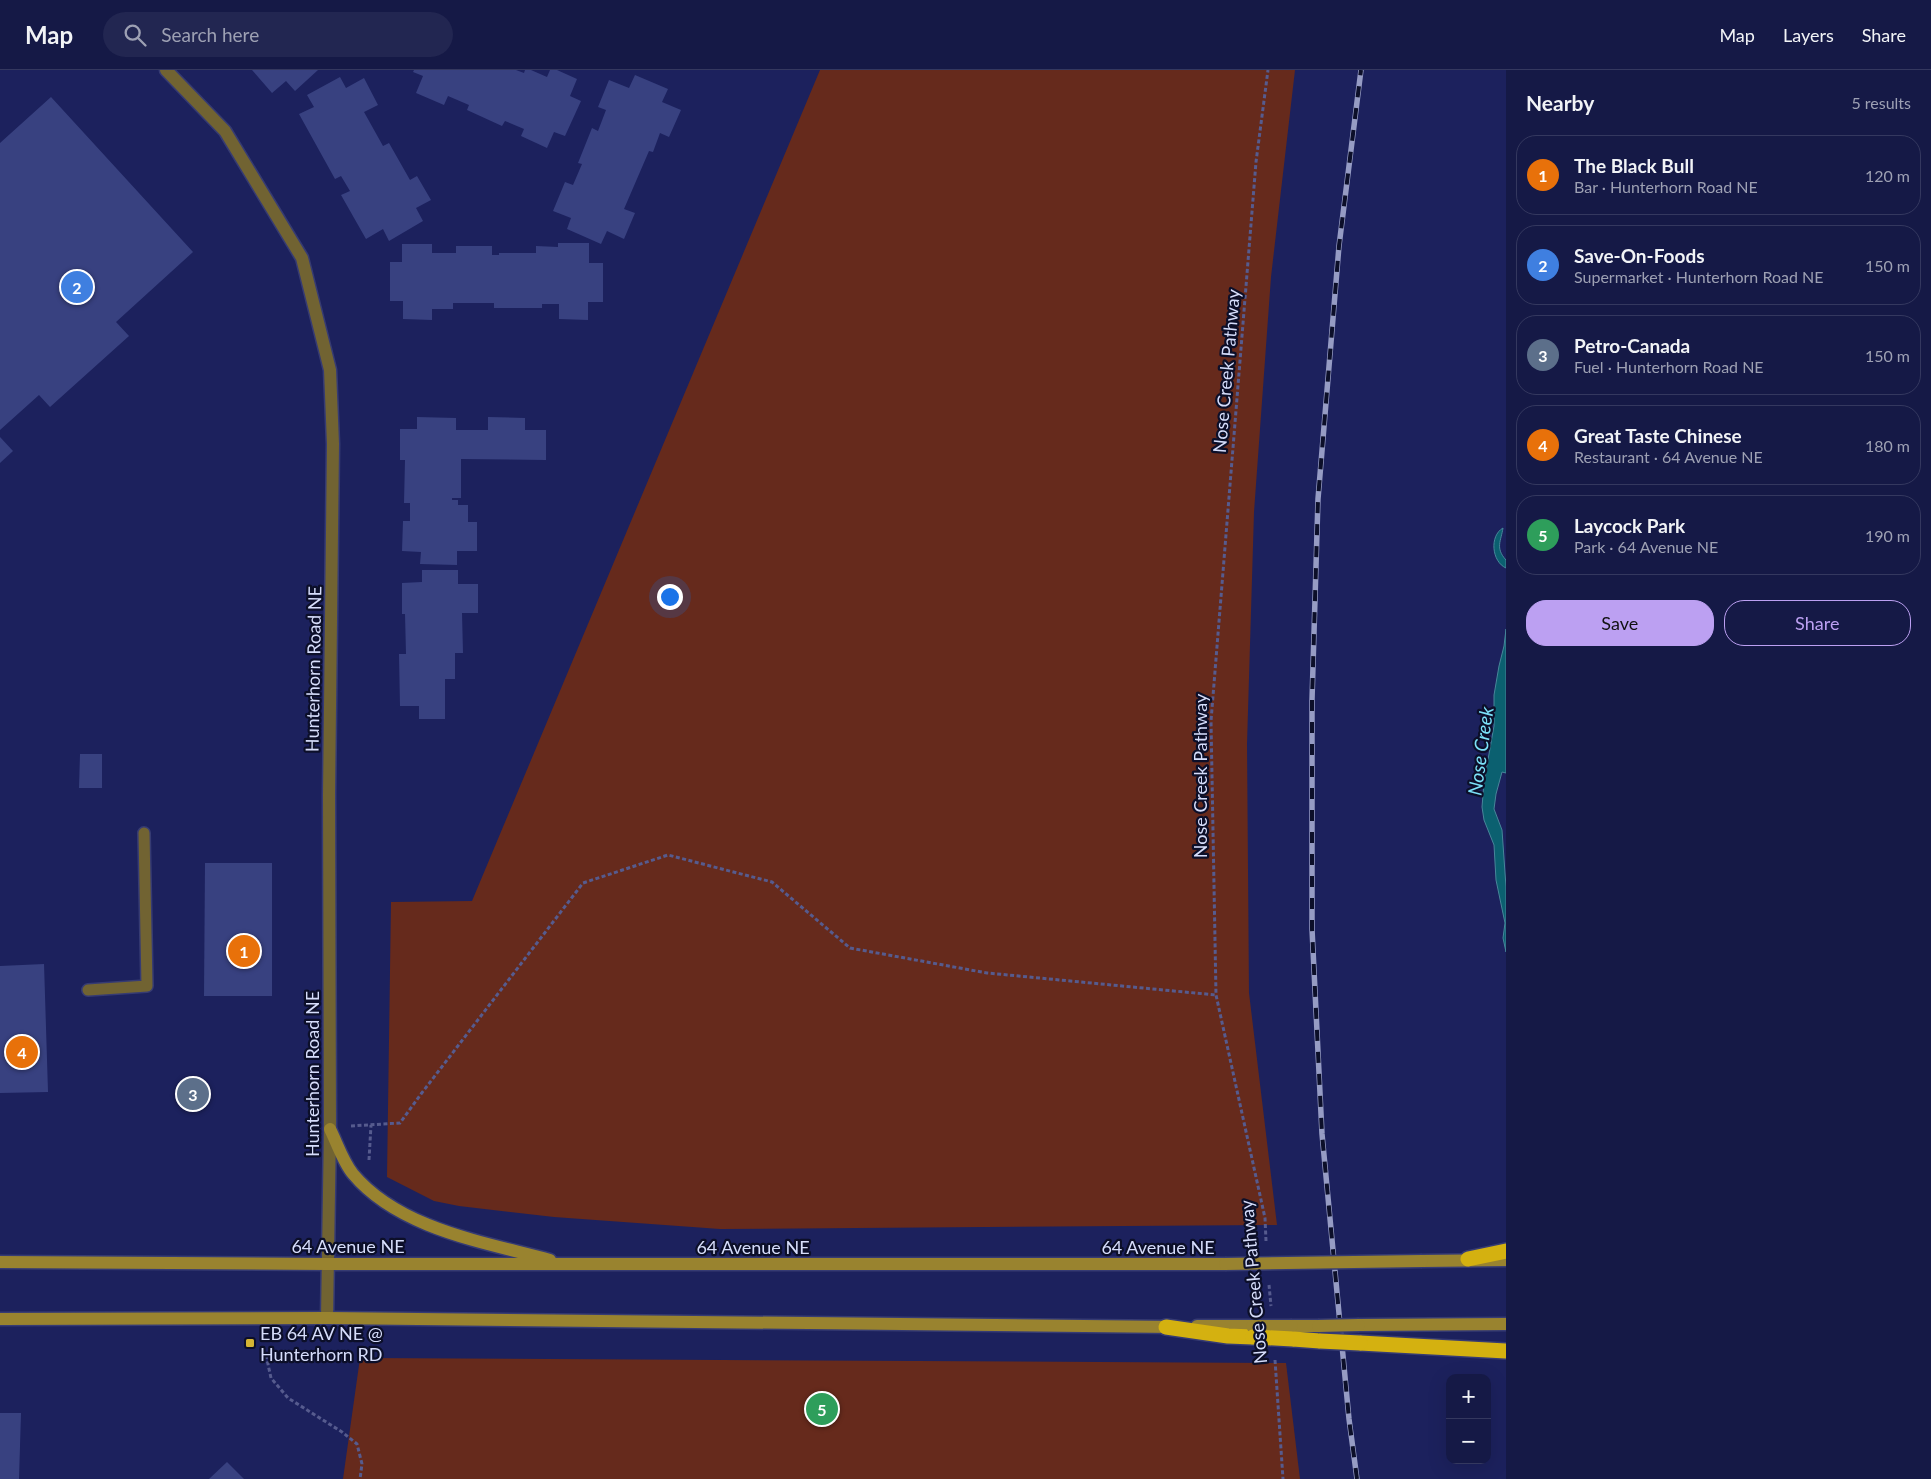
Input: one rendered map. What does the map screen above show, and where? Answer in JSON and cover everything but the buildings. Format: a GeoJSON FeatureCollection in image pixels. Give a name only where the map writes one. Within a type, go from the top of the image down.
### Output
{"type":"FeatureCollection","features":[{"type":"Feature","properties":{"kind":"highway"},"geometry":{"type":"LineString","coordinates":[[1468,1259],[1506,1251]]}},
{"type":"Feature","properties":{"kind":"highway"},"geometry":{"type":"LineString","coordinates":[[1166,1327],[1228,1336],[1252,1332],[1293,1333],[1320,1341],[1506,1351]]}},
{"type":"Feature","properties":{"kind":"main road"},"geometry":{"type":"LineString","coordinates":[[330,1128],[352,1172],[370,1190],[406,1216],[452,1233],[564,1264]]}},
{"type":"Feature","properties":{"kind":"main road","name":"64 Avenue NE"},"geometry":{"type":"LineString","coordinates":[[0,1262],[1225,1264],[1468,1259],[1506,1260]]}},
{"type":"Feature","properties":{"kind":"main road"},"geometry":{"type":"LineString","coordinates":[[0,1319],[327,1318],[1166,1327]]}},
{"type":"Feature","properties":{"kind":"main road"},"geometry":{"type":"LineString","coordinates":[[1293,1333],[1318,1326],[1506,1324]]}},
{"type":"Feature","properties":{"kind":"street","name":"Hunterhorn Road NE"},"geometry":{"type":"LineString","coordinates":[[166,70],[225,131],[302,258],[330,370],[333,444],[329,795],[330,1128],[327,1318]]}},
{"type":"Feature","properties":{"kind":"lane"},"geometry":{"type":"LineString","coordinates":[[88,990],[146,986],[144,833]]}},
{"type":"Feature","properties":{"kind":"path","name":"Nose Creek Pathway"},"geometry":{"type":"LineString","coordinates":[[1267,1247],[1265,1218],[1216,995],[1211,721],[1256,162],[1268,70]]}},
{"type":"Feature","properties":{"kind":"path"},"geometry":{"type":"LineString","coordinates":[[330,1128],[400,1123],[583,883],[668,854],[772,882],[850,948],[988,973],[1216,995]]}},
{"type":"Feature","properties":{"kind":"path"},"geometry":{"type":"LineString","coordinates":[[369,1168],[371,1126]]}},
{"type":"Feature","properties":{"kind":"path","name":"Nose Creek Pathway"},"geometry":{"type":"LineString","coordinates":[[1269,1276],[1271,1315]]}},
{"type":"Feature","properties":{"kind":"path","name":"Nose Creek Pathway"},"geometry":{"type":"LineString","coordinates":[[1274,1353],[1283,1479]]}},
{"type":"Feature","properties":{"kind":"path"},"geometry":{"type":"LineString","coordinates":[[266,1355],[271,1378],[288,1398],[342,1432],[357,1444],[362,1464],[360,1479]]}},
{"type":"Feature","properties":{"kind":"shaded area"},"geometry":{"type":"Polygon","coordinates":[[[820,70],[1295,70],[1271,277],[1254,512],[1247,744],[1249,993],[1277,1225],[720,1229],[554,1217],[459,1206],[434,1201],[387,1177],[391,902],[472,901],[820,70]]]}},
{"type":"Feature","properties":{"kind":"shaded area"},"geometry":{"type":"Polygon","coordinates":[[[1503,528],[1500,548],[1506,560],[1506,568],[1501,565],[1494,549],[1496,537],[1503,528]]]}},
{"type":"Feature","properties":{"kind":"shaded area"},"geometry":{"type":"Polygon","coordinates":[[[1506,629],[1506,773],[1502,772],[1494,809],[1502,830],[1506,887],[1506,952],[1503,938],[1505,923],[1496,880],[1494,845],[1484,820],[1482,807],[1484,782],[1494,726],[1494,695],[1506,629]]]}},
{"type":"Feature","properties":{"kind":"shaded area"},"geometry":{"type":"Polygon","coordinates":[[[360,1358],[1286,1363],[1300,1479],[343,1479],[360,1358]]]}},
{"type":"Feature","properties":{"kind":"railway"},"geometry":{"type":"LineString","coordinates":[[1357,1479],[1349,1419],[1322,1134],[1312,929],[1312,700],[1318,499],[1339,246],[1361,70]]}},
{"type":"Feature","properties":{"kind":"place","name":"Save-On-Foods"},"geometry":{"type":"Point","coordinates":[77,287]}},
{"type":"Feature","properties":{"kind":"place","name":"The Black Bull"},"geometry":{"type":"Point","coordinates":[244,951]}},
{"type":"Feature","properties":{"kind":"place","name":"Great Taste Chinese"},"geometry":{"type":"Point","coordinates":[22,1052]}},
{"type":"Feature","properties":{"kind":"place","name":"Petro-Canada"},"geometry":{"type":"Point","coordinates":[193,1094]}},
{"type":"Feature","properties":{"kind":"place","name":"EB 64 AV NE @ Hunterhorn RD"},"geometry":{"type":"Point","coordinates":[250,1343]}},
{"type":"Feature","properties":{"kind":"place","name":"Laycock Park"},"geometry":{"type":"Point","coordinates":[822,1409]}},
{"type":"Feature","properties":{"kind":"water label","name":"Nose Creek"},"geometry":{"type":"Point","coordinates":[1480,751]}}]}
